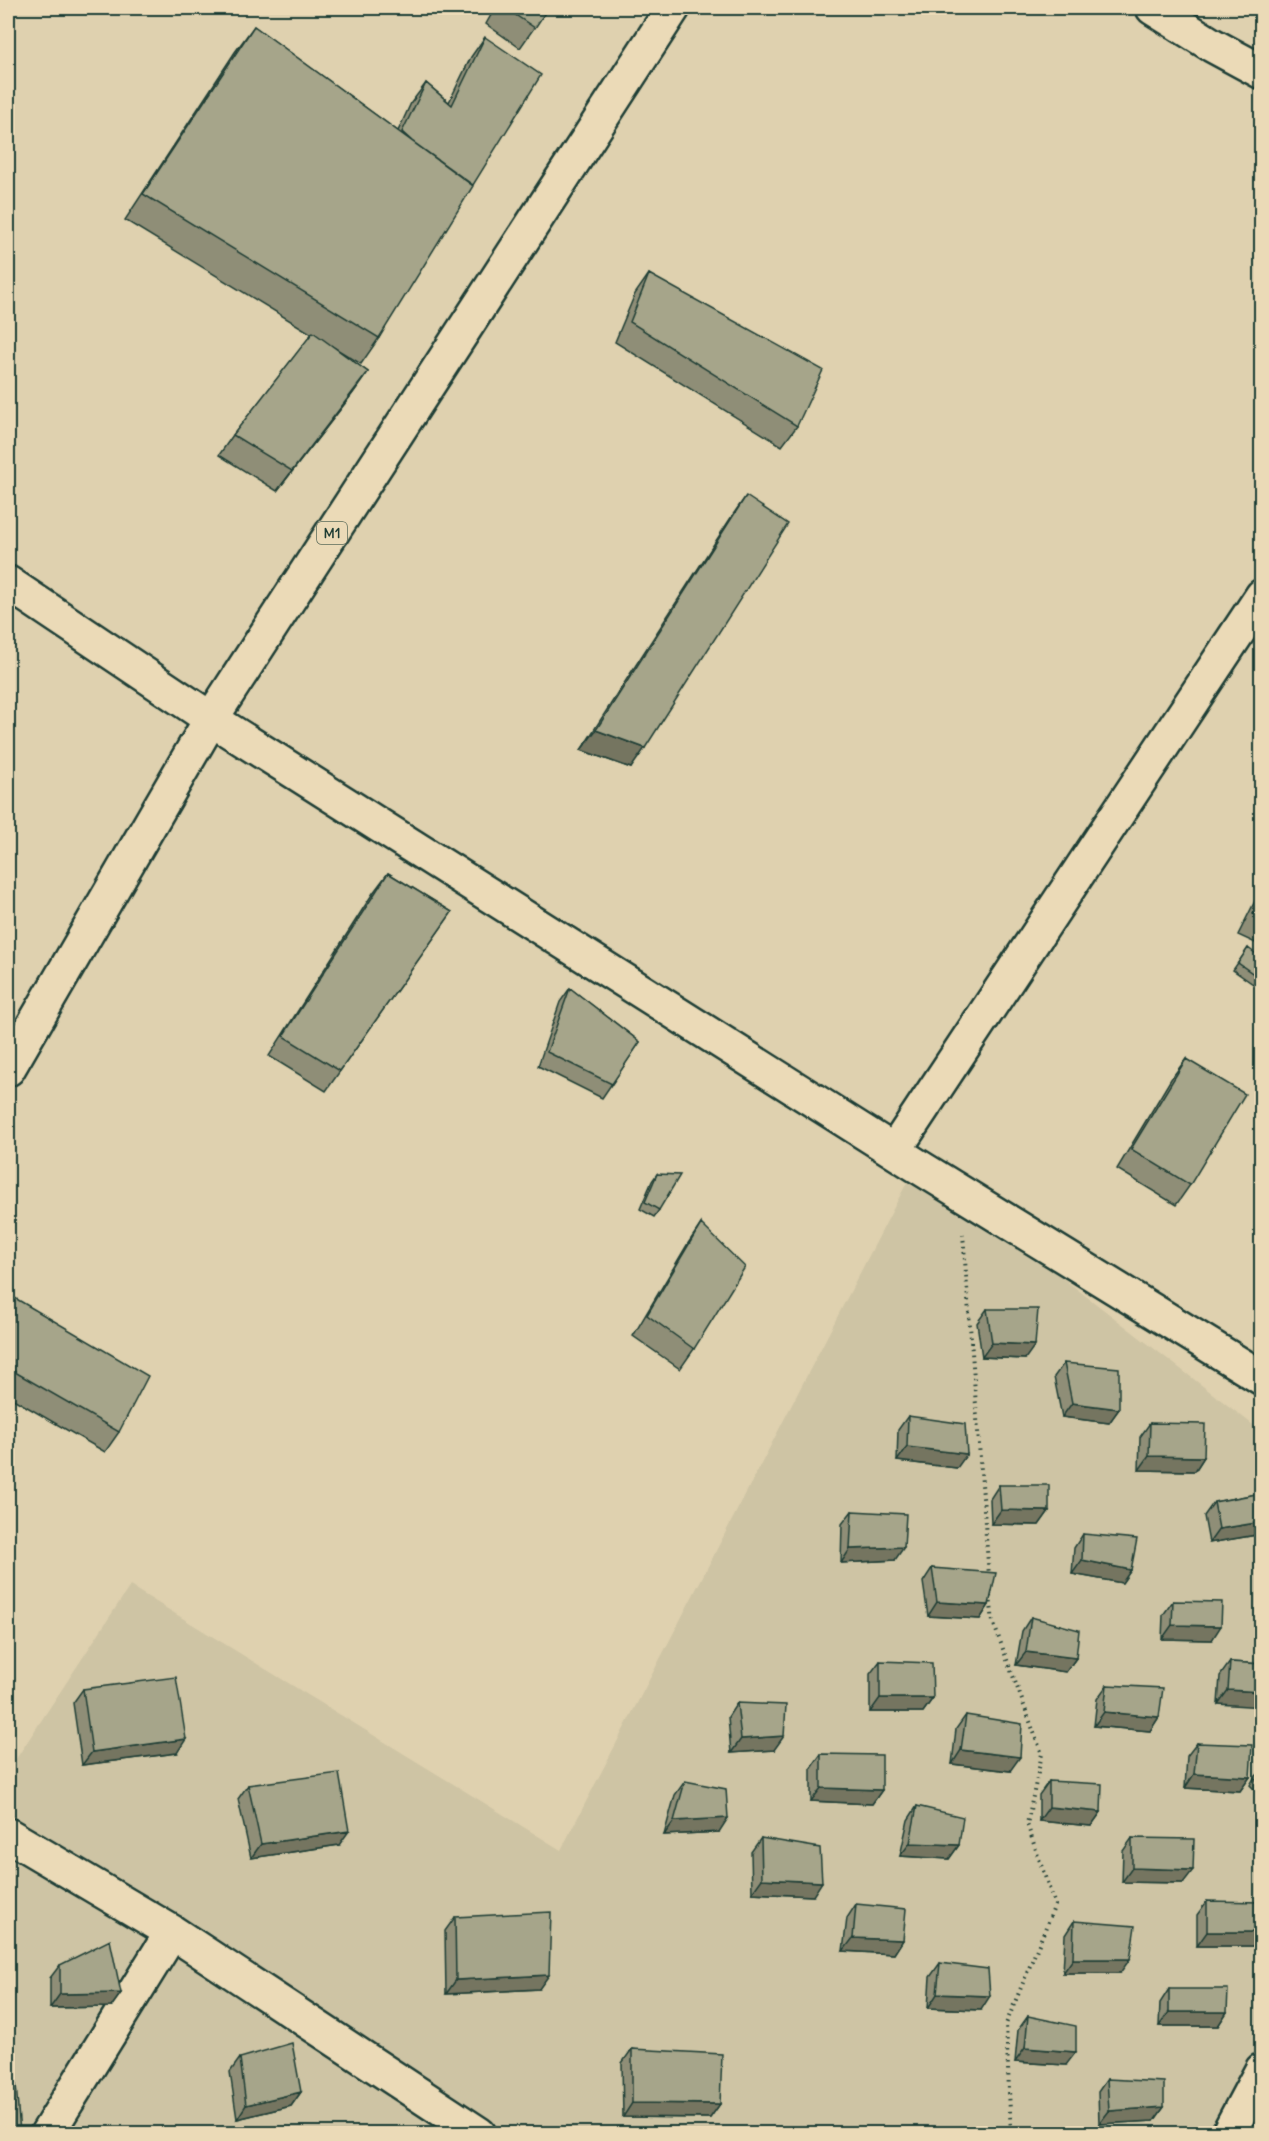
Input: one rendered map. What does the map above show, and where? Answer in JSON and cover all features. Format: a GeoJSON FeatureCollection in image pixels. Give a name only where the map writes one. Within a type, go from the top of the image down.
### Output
{"type":"FeatureCollection","features":[{"type":"Feature","properties":{"kind":"street","name":"M1"},"geometry":{"type":"LineString","coordinates":[[8,1069],[211,719],[673,8]]}},
{"type":"Feature","properties":{"kind":"street"},"geometry":{"type":"LineString","coordinates":[[1153,8],[1212,45],[1262,72]]}},
{"type":"Feature","properties":{"kind":"street"},"geometry":{"type":"LineString","coordinates":[[8,583],[211,719],[894,1151],[1262,1378]]}},
{"type":"Feature","properties":{"kind":"street"},"geometry":{"type":"LineString","coordinates":[[894,1151],[1262,596]]}},
{"type":"Feature","properties":{"kind":"street"},"geometry":{"type":"LineString","coordinates":[[8,1835],[172,1932],[479,2133]]}},
{"type":"Feature","properties":{"kind":"street"},"geometry":{"type":"LineString","coordinates":[[46,2133],[172,1932]]}},
{"type":"Feature","properties":{"kind":"street"},"geometry":{"type":"LineString","coordinates":[[1228,2133],[1262,2070]]}},
{"type":"Feature","properties":{"kind":"path"},"geometry":{"type":"LineString","coordinates":[[960,1191],[993,1622],[1042,1754],[1027,1824],[1055,1905],[1006,2024],[1011,2133]]}},
{"type":"Feature","properties":{"kind":"shaded area"},"geometry":{"type":"Polygon","coordinates":[[[916,1165],[1261,1431],[1261,2133],[8,2134],[8,1771],[130,1586],[561,1850],[916,1165]]]}},
{"type":"Feature","properties":{"kind":"building"},"geometry":{"type":"Polygon","coordinates":[[[505,8],[548,8],[535,28],[505,8]]]}},
{"type":"Feature","properties":{"kind":"building"},"geometry":{"type":"Polygon","coordinates":[[[254,26],[473,186],[379,338],[143,194],[254,26]]]}},
{"type":"Feature","properties":{"kind":"building"},"geometry":{"type":"Polygon","coordinates":[[[485,37],[541,75],[473,185],[402,132],[426,83],[452,105],[485,37]]]}},
{"type":"Feature","properties":{"kind":"building"},"geometry":{"type":"Polygon","coordinates":[[[649,274],[823,370],[797,426],[630,322],[649,274]]]}},
{"type":"Feature","properties":{"kind":"building"},"geometry":{"type":"Polygon","coordinates":[[[313,332],[368,372],[292,471],[233,435],[313,332]]]}},
{"type":"Feature","properties":{"kind":"building"},"geometry":{"type":"Polygon","coordinates":[[[746,496],[788,524],[645,748],[596,730],[746,496]]]}},
{"type":"Feature","properties":{"kind":"building"},"geometry":{"type":"Polygon","coordinates":[[[388,873],[452,912],[340,1071],[283,1036],[388,873]]]}},
{"type":"Feature","properties":{"kind":"building"},"geometry":{"type":"Polygon","coordinates":[[[1262,896],[1262,919],[1253,914],[1262,896]]]}},
{"type":"Feature","properties":{"kind":"building"},"geometry":{"type":"Polygon","coordinates":[[[1248,948],[1262,958],[1261,979],[1238,963],[1248,948]]]}},
{"type":"Feature","properties":{"kind":"building"},"geometry":{"type":"Polygon","coordinates":[[[570,988],[640,1042],[612,1084],[547,1052],[570,988]]]}},
{"type":"Feature","properties":{"kind":"building"},"geometry":{"type":"Polygon","coordinates":[[[1186,1059],[1245,1094],[1190,1185],[1131,1149],[1186,1059]]]}},
{"type":"Feature","properties":{"kind":"building"},"geometry":{"type":"Polygon","coordinates":[[[657,1174],[680,1175],[659,1210],[645,1202],[657,1174]]]}},
{"type":"Feature","properties":{"kind":"building"},"geometry":{"type":"Polygon","coordinates":[[[701,1224],[745,1267],[694,1349],[647,1315],[701,1224]]]}},
{"type":"Feature","properties":{"kind":"building"},"geometry":{"type":"Polygon","coordinates":[[[8,1294],[148,1376],[119,1432],[8,1368],[8,1294]]]}},
{"type":"Feature","properties":{"kind":"building"},"geometry":{"type":"Polygon","coordinates":[[[987,1309],[1038,1309],[1035,1345],[992,1343],[987,1309]]]}},
{"type":"Feature","properties":{"kind":"building"},"geometry":{"type":"Polygon","coordinates":[[[1064,1363],[1119,1368],[1119,1409],[1072,1403],[1064,1363]]]}},
{"type":"Feature","properties":{"kind":"building"},"geometry":{"type":"Polygon","coordinates":[[[908,1416],[965,1424],[967,1454],[907,1447],[908,1416]]]}},
{"type":"Feature","properties":{"kind":"building"},"geometry":{"type":"Polygon","coordinates":[[[1150,1423],[1205,1424],[1204,1457],[1149,1456],[1150,1423]]]}},
{"type":"Feature","properties":{"kind":"building"},"geometry":{"type":"Polygon","coordinates":[[[999,1485],[1049,1485],[1049,1511],[1001,1510],[999,1485]]]}},
{"type":"Feature","properties":{"kind":"building"},"geometry":{"type":"Polygon","coordinates":[[[1262,1493],[1262,1522],[1219,1529],[1214,1502],[1262,1493]]]}},
{"type":"Feature","properties":{"kind":"building"},"geometry":{"type":"Polygon","coordinates":[[[852,1511],[906,1514],[904,1547],[850,1549],[852,1511]]]}},
{"type":"Feature","properties":{"kind":"building"},"geometry":{"type":"Polygon","coordinates":[[[1083,1534],[1137,1539],[1131,1570],[1082,1560],[1083,1534]]]}},
{"type":"Feature","properties":{"kind":"building"},"geometry":{"type":"Polygon","coordinates":[[[932,1568],[996,1573],[989,1605],[937,1602],[932,1568]]]}},
{"type":"Feature","properties":{"kind":"building"},"geometry":{"type":"Polygon","coordinates":[[[1173,1601],[1222,1602],[1221,1626],[1172,1625],[1173,1601]]]}},
{"type":"Feature","properties":{"kind":"building"},"geometry":{"type":"Polygon","coordinates":[[[1031,1617],[1079,1630],[1076,1658],[1026,1652],[1031,1617]]]}},
{"type":"Feature","properties":{"kind":"building"},"geometry":{"type":"Polygon","coordinates":[[[880,1661],[932,1663],[933,1698],[880,1698],[880,1661]]]}},
{"type":"Feature","properties":{"kind":"building"},"geometry":{"type":"Polygon","coordinates":[[[1230,1662],[1262,1664],[1262,1692],[1228,1690],[1230,1662]]]}},
{"type":"Feature","properties":{"kind":"building"},"geometry":{"type":"Polygon","coordinates":[[[176,1677],[186,1739],[92,1752],[83,1689],[176,1677]]]}},
{"type":"Feature","properties":{"kind":"building"},"geometry":{"type":"Polygon","coordinates":[[[1107,1685],[1163,1688],[1159,1717],[1104,1712],[1107,1685]]]}},
{"type":"Feature","properties":{"kind":"building"},"geometry":{"type":"Polygon","coordinates":[[[737,1703],[786,1705],[784,1736],[741,1739],[737,1703]]]}},
{"type":"Feature","properties":{"kind":"building"},"geometry":{"type":"Polygon","coordinates":[[[966,1715],[1022,1724],[1020,1757],[961,1750],[966,1715]]]}},
{"type":"Feature","properties":{"kind":"building"},"geometry":{"type":"Polygon","coordinates":[[[1197,1743],[1252,1745],[1250,1777],[1194,1774],[1197,1743]]]}},
{"type":"Feature","properties":{"kind":"building"},"geometry":{"type":"Polygon","coordinates":[[[821,1754],[882,1755],[882,1790],[821,1788],[821,1754]]]}},
{"type":"Feature","properties":{"kind":"building"},"geometry":{"type":"Polygon","coordinates":[[[1262,1771],[1262,1785],[1254,1778],[1262,1771]]]}},
{"type":"Feature","properties":{"kind":"building"},"geometry":{"type":"Polygon","coordinates":[[[339,1773],[349,1831],[261,1844],[248,1785],[339,1773]]]}},
{"type":"Feature","properties":{"kind":"building"},"geometry":{"type":"Polygon","coordinates":[[[685,1781],[726,1789],[728,1818],[674,1821],[685,1781]]]}},
{"type":"Feature","properties":{"kind":"building"},"geometry":{"type":"Polygon","coordinates":[[[1049,1781],[1102,1784],[1101,1812],[1049,1807],[1049,1781]]]}},
{"type":"Feature","properties":{"kind":"building"},"geometry":{"type":"Polygon","coordinates":[[[917,1806],[963,1817],[959,1845],[910,1843],[917,1806]]]}},
{"type":"Feature","properties":{"kind":"building"},"geometry":{"type":"Polygon","coordinates":[[[761,1838],[820,1848],[822,1882],[762,1879],[761,1838]]]}},
{"type":"Feature","properties":{"kind":"building"},"geometry":{"type":"Polygon","coordinates":[[[1132,1838],[1194,1839],[1193,1870],[1132,1868],[1132,1838]]]}},
{"type":"Feature","properties":{"kind":"building"},"geometry":{"type":"Polygon","coordinates":[[[1207,1901],[1262,1902],[1262,1932],[1207,1932],[1207,1901]]]}},
{"type":"Feature","properties":{"kind":"building"},"geometry":{"type":"Polygon","coordinates":[[[856,1904],[906,1909],[903,1940],[853,1938],[856,1904]]]}},
{"type":"Feature","properties":{"kind":"building"},"geometry":{"type":"Polygon","coordinates":[[[551,1912],[549,1975],[456,1980],[455,1917],[551,1912]]]}},
{"type":"Feature","properties":{"kind":"building"},"geometry":{"type":"Polygon","coordinates":[[[1074,1921],[1135,1926],[1130,1959],[1073,1959],[1074,1921]]]}},
{"type":"Feature","properties":{"kind":"building"},"geometry":{"type":"Polygon","coordinates":[[[110,1940],[121,1993],[60,1994],[60,1965],[110,1940]]]}},
{"type":"Feature","properties":{"kind":"building"},"geometry":{"type":"Polygon","coordinates":[[[940,1963],[988,1969],[990,1996],[937,1994],[940,1963]]]}},
{"type":"Feature","properties":{"kind":"building"},"geometry":{"type":"Polygon","coordinates":[[[1169,1989],[1228,1989],[1227,2012],[1169,2012],[1169,1989]]]}},
{"type":"Feature","properties":{"kind":"building"},"geometry":{"type":"Polygon","coordinates":[[[1028,2016],[1076,2026],[1076,2052],[1025,2048],[1028,2016]]]}},
{"type":"Feature","properties":{"kind":"building"},"geometry":{"type":"Polygon","coordinates":[[[292,2043],[301,2092],[246,2105],[240,2058],[292,2043]]]}},
{"type":"Feature","properties":{"kind":"building"},"geometry":{"type":"Polygon","coordinates":[[[632,2049],[722,2054],[720,2104],[632,2103],[632,2049]]]}},
{"type":"Feature","properties":{"kind":"building"},"geometry":{"type":"Polygon","coordinates":[[[1107,2079],[1164,2082],[1164,2107],[1109,2111],[1107,2079]]]}},
{"type":"Feature","properties":{"kind":"building"},"geometry":{"type":"Polygon","coordinates":[[[16,2084],[20,2133],[8,2133],[8,2086],[16,2084]]]}}]}
